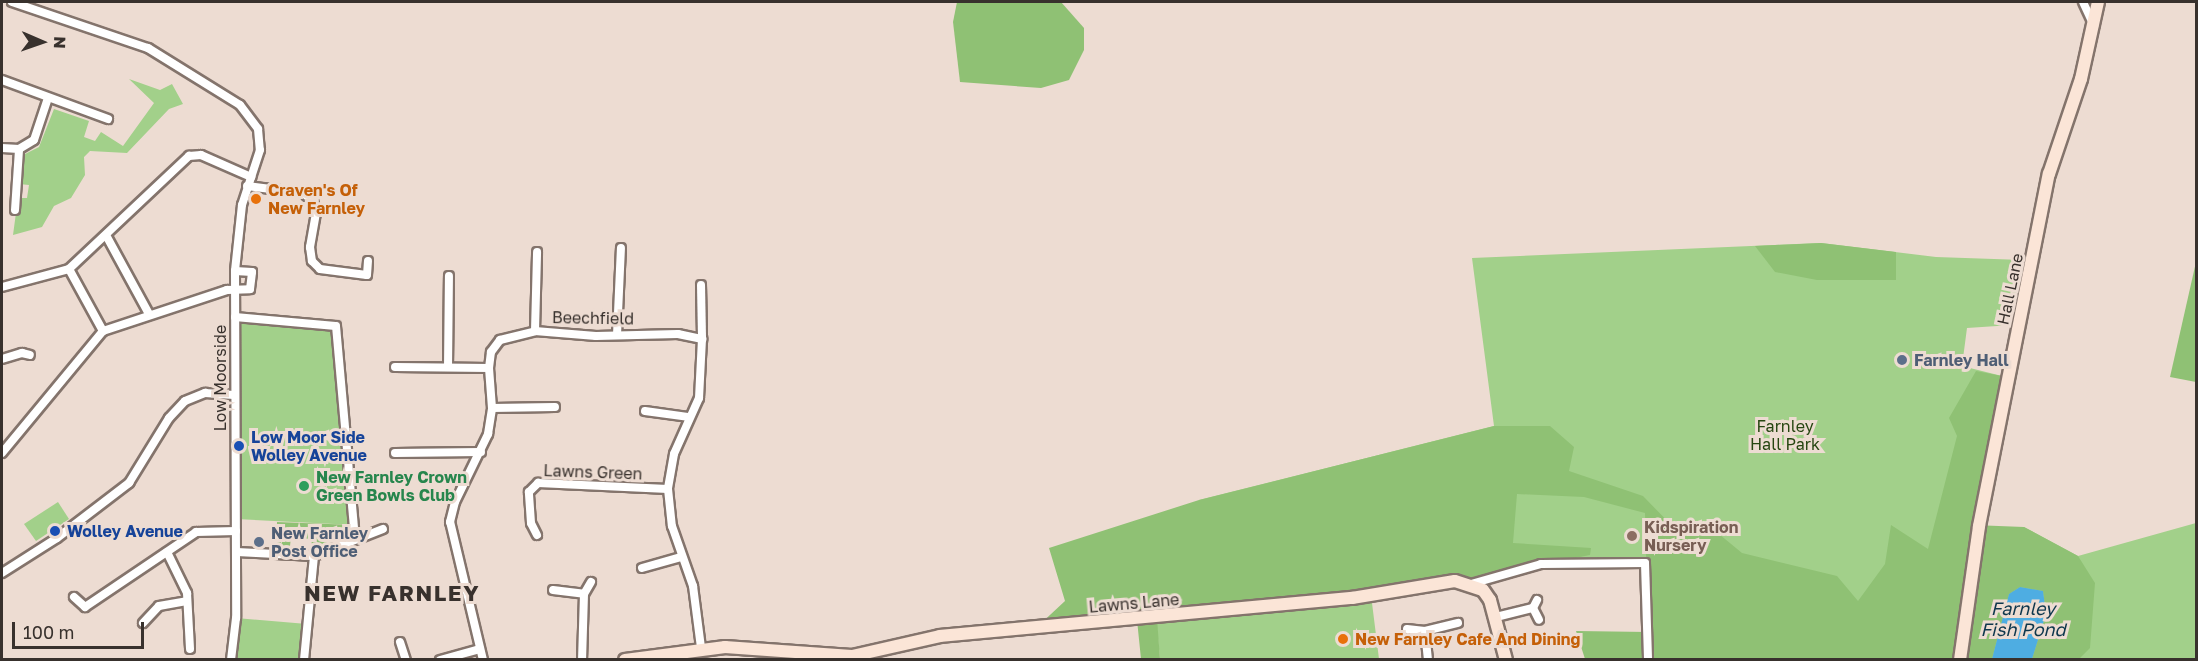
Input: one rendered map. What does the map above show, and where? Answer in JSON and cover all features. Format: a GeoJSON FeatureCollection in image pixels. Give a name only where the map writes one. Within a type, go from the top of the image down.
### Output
{"type":"FeatureCollection","features":[{"type":"Feature","properties":{"kind":"street","name":"Low Moorside"},"geometry":{"type":"LineString","coordinates":[[12,2],[148,48],[240,105],[258,129],[260,150],[242,205],[234,288],[237,552],[236,618],[231,660]]}},
{"type":"Feature","properties":{"kind":"street"},"geometry":{"type":"LineString","coordinates":[[2083,2],[2094,27]]}},
{"type":"Feature","properties":{"kind":"street","name":"Hall Lane"},"geometry":{"type":"LineString","coordinates":[[1960,660],[1979,526],[2049,174],[2094,27],[2098,2]]}},
{"type":"Feature","properties":{"kind":"street"},"geometry":{"type":"LineString","coordinates":[[2,80],[108,118]]}},
{"type":"Feature","properties":{"kind":"street"},"geometry":{"type":"LineString","coordinates":[[2,148],[19,149],[38,134],[48,98]]}},
{"type":"Feature","properties":{"kind":"street"},"geometry":{"type":"LineString","coordinates":[[15,210],[19,149]]}},
{"type":"Feature","properties":{"kind":"street"},"geometry":{"type":"LineString","coordinates":[[2,287],[69,269],[107,237],[189,156],[201,155],[251,177]]}},
{"type":"Feature","properties":{"kind":"street"},"geometry":{"type":"LineString","coordinates":[[247,186],[303,194],[313,201],[316,213],[310,247],[312,261],[320,269],[367,275],[368,261]]}},
{"type":"Feature","properties":{"kind":"street"},"geometry":{"type":"LineString","coordinates":[[107,237],[149,314]]}},
{"type":"Feature","properties":{"kind":"street"},"geometry":{"type":"LineString","coordinates":[[617,335],[621,248]]}},
{"type":"Feature","properties":{"kind":"street"},"geometry":{"type":"LineString","coordinates":[[535,331],[537,252]]}},
{"type":"Feature","properties":{"kind":"street"},"geometry":{"type":"LineString","coordinates":[[69,269],[103,331]]}},
{"type":"Feature","properties":{"kind":"street"},"geometry":{"type":"LineString","coordinates":[[2,453],[103,331],[149,314],[234,288],[250,289],[252,272],[235,271]]}},
{"type":"Feature","properties":{"kind":"street"},"geometry":{"type":"LineString","coordinates":[[448,367],[449,276]]}},
{"type":"Feature","properties":{"kind":"street"},"geometry":{"type":"LineString","coordinates":[[700,648],[693,586],[681,557],[668,489],[674,454],[688,417],[699,398],[702,339],[701,285]]}},
{"type":"Feature","properties":{"kind":"street"},"geometry":{"type":"LineString","coordinates":[[235,317],[336,326],[356,537]]}},
{"type":"Feature","properties":{"kind":"street","name":"Beechfield"},"geometry":{"type":"LineString","coordinates":[[483,660],[450,522],[455,502],[481,452],[492,408],[489,368],[491,352],[500,340],[535,331],[617,335],[678,333],[702,339]]}},
{"type":"Feature","properties":{"kind":"street"},"geometry":{"type":"LineString","coordinates":[[2,359],[22,353],[30,355]]}},
{"type":"Feature","properties":{"kind":"street"},"geometry":{"type":"LineString","coordinates":[[395,367],[489,368]]}},
{"type":"Feature","properties":{"kind":"street"},"geometry":{"type":"LineString","coordinates":[[2,573],[57,538],[129,483],[169,418],[185,401],[205,393],[234,395]]}},
{"type":"Feature","properties":{"kind":"street"},"geometry":{"type":"LineString","coordinates":[[492,408],[555,407]]}},
{"type":"Feature","properties":{"kind":"street"},"geometry":{"type":"LineString","coordinates":[[645,411],[688,417]]}},
{"type":"Feature","properties":{"kind":"street"},"geometry":{"type":"LineString","coordinates":[[395,453],[481,452]]}},
{"type":"Feature","properties":{"kind":"street","name":"Lawns Green"},"geometry":{"type":"LineString","coordinates":[[537,535],[531,523],[529,492],[538,483],[668,489]]}},
{"type":"Feature","properties":{"kind":"street"},"geometry":{"type":"LineString","coordinates":[[237,552],[314,556],[356,537],[383,529]]}},
{"type":"Feature","properties":{"kind":"street"},"geometry":{"type":"LineString","coordinates":[[74,597],[85,607],[196,532],[236,531]]}},
{"type":"Feature","properties":{"kind":"street"},"geometry":{"type":"LineString","coordinates":[[166,552],[187,593],[190,649]]}},
{"type":"Feature","properties":{"kind":"street"},"geometry":{"type":"LineString","coordinates":[[304,660],[314,556]]}},
{"type":"Feature","properties":{"kind":"street"},"geometry":{"type":"LineString","coordinates":[[642,568],[681,557]]}},
{"type":"Feature","properties":{"kind":"street","name":"Lawns Lane"},"geometry":{"type":"LineString","coordinates":[[625,660],[700,648],[852,656],[972,632],[1352,598],[1455,581],[1471,584],[1541,564],[1645,563],[1648,660]]}},
{"type":"Feature","properties":{"kind":"street"},"geometry":{"type":"LineString","coordinates":[[582,660],[584,594],[591,582]]}},
{"type":"Feature","properties":{"kind":"street"},"geometry":{"type":"LineString","coordinates":[[1471,584],[1483,590],[1496,617],[1506,659]]}},
{"type":"Feature","properties":{"kind":"street"},"geometry":{"type":"LineString","coordinates":[[553,590],[584,594]]}},
{"type":"Feature","properties":{"kind":"street"},"geometry":{"type":"LineString","coordinates":[[142,623],[159,606],[187,602]]}},
{"type":"Feature","properties":{"kind":"street"},"geometry":{"type":"LineString","coordinates":[[1496,617],[1535,604],[1539,620]]}},
{"type":"Feature","properties":{"kind":"street"},"geometry":{"type":"LineString","coordinates":[[1407,629],[1425,631],[1458,623]]}},
{"type":"Feature","properties":{"kind":"street"},"geometry":{"type":"LineString","coordinates":[[1425,631],[1428,660]]}},
{"type":"Feature","properties":{"kind":"street"},"geometry":{"type":"LineString","coordinates":[[400,642],[406,660]]}},
{"type":"Feature","properties":{"kind":"street"},"geometry":{"type":"LineString","coordinates":[[440,660],[480,648]]}},
{"type":"Feature","properties":{"kind":"green space"},"geometry":{"type":"Polygon","coordinates":[[[957,2],[1061,2],[1084,28],[1084,50],[1069,80],[1041,88],[960,82],[953,22],[957,2]]]}},
{"type":"Feature","properties":{"kind":"green space"},"geometry":{"type":"Polygon","coordinates":[[[129,79],[160,90],[172,84],[183,104],[169,109],[127,153],[90,151],[84,157],[85,175],[71,198],[54,206],[42,227],[13,235],[18,198],[27,198],[29,185],[19,184],[23,155],[39,147],[54,109],[89,121],[84,137],[95,141],[101,132],[123,146],[154,103],[129,79]]]}},
{"type":"Feature","properties":{"kind":"green space","name":"Farnley Hall Park"},"geometry":{"type":"Polygon","coordinates":[[[1821,243],[1936,257],[2023,260],[2012,325],[1967,328],[1962,366],[2002,376],[1972,525],[1958,659],[1645,563],[1575,563],[1199,500],[1494,426],[1472,258],[1821,243]]]}},
{"type":"Feature","properties":{"kind":"green space"},"geometry":{"type":"Polygon","coordinates":[[[1821,243],[1896,252],[1896,280],[1817,280],[1775,272],[1755,246],[1821,243]]]}},
{"type":"Feature","properties":{"kind":"green space"},"geometry":{"type":"Polygon","coordinates":[[[2196,262],[2196,382],[2170,377],[2196,262]]]}},
{"type":"Feature","properties":{"kind":"green space"},"geometry":{"type":"Polygon","coordinates":[[[235,317],[336,326],[354,525],[236,519],[235,317]]]}},
{"type":"Feature","properties":{"kind":"green space"},"geometry":{"type":"Polygon","coordinates":[[[1976,371],[2002,376],[1973,525],[2024,527],[2078,556],[2095,583],[2090,648],[2079,659],[2032,659],[2046,614],[2043,591],[2020,587],[2009,594],[1992,659],[1585,659],[1576,631],[1648,632],[1645,513],[1584,497],[1517,494],[1513,543],[1591,548],[1590,555],[1575,558],[1575,563],[1541,564],[1488,578],[1157,618],[1160,659],[1141,659],[1137,620],[1036,628],[1065,601],[1049,548],[1199,500],[1494,426],[1550,426],[1574,447],[1569,471],[1643,496],[1679,533],[1708,525],[1742,553],[1837,576],[1858,601],[1885,564],[1891,525],[1928,549],[1957,436],[1949,418],[1976,371]]]}},
{"type":"Feature","properties":{"kind":"green space"},"geometry":{"type":"Polygon","coordinates":[[[58,502],[69,519],[36,541],[24,524],[58,502]]]}},
{"type":"Feature","properties":{"kind":"green space"},"geometry":{"type":"Polygon","coordinates":[[[277,522],[354,525],[355,537],[314,556],[311,539],[291,537],[289,555],[276,555],[277,522]]]}},
{"type":"Feature","properties":{"kind":"green space"},"geometry":{"type":"Polygon","coordinates":[[[2196,523],[2196,659],[1970,660],[2024,527],[2078,556],[2196,523]]]}},
{"type":"Feature","properties":{"kind":"green space"},"geometry":{"type":"Polygon","coordinates":[[[1371,595],[1379,659],[1160,659],[1156,618],[1371,595]]]}},
{"type":"Feature","properties":{"kind":"green space"},"geometry":{"type":"Polygon","coordinates":[[[236,618],[307,624],[304,659],[231,660],[236,618]]]}},
{"type":"Feature","properties":{"kind":"water","name":"Farnley Fish Pond"},"geometry":{"type":"Polygon","coordinates":[[[2020,587],[2043,591],[2046,614],[2032,659],[1992,659],[2009,594],[2020,587]]]}},
{"type":"Feature","properties":{"kind":"place","name":"Craven's Of New Farnley"},"geometry":{"type":"Point","coordinates":[256,199]}},
{"type":"Feature","properties":{"kind":"place","name":"Farnley Hall"},"geometry":{"type":"Point","coordinates":[1902,360]}},
{"type":"Feature","properties":{"kind":"place","name":"Low Moor Side Wolley Avenue"},"geometry":{"type":"Point","coordinates":[239,446]}},
{"type":"Feature","properties":{"kind":"place","name":"New Farnley Crown Green Bowls Club"},"geometry":{"type":"Point","coordinates":[304,486]}},
{"type":"Feature","properties":{"kind":"place","name":"Wolley Avenue"},"geometry":{"type":"Point","coordinates":[55,531]}},
{"type":"Feature","properties":{"kind":"place","name":"Kidspiration Nursery"},"geometry":{"type":"Point","coordinates":[1632,536]}},
{"type":"Feature","properties":{"kind":"place","name":"New Farnley Post Office"},"geometry":{"type":"Point","coordinates":[259,542]}},
{"type":"Feature","properties":{"kind":"place","name":"New Farnley Cafe And Dining"},"geometry":{"type":"Point","coordinates":[1343,639]}},
{"type":"Feature","properties":{"kind":"district","name":"NEW FARNLEY"},"geometry":{"type":"Point","coordinates":[392,593]}}]}
